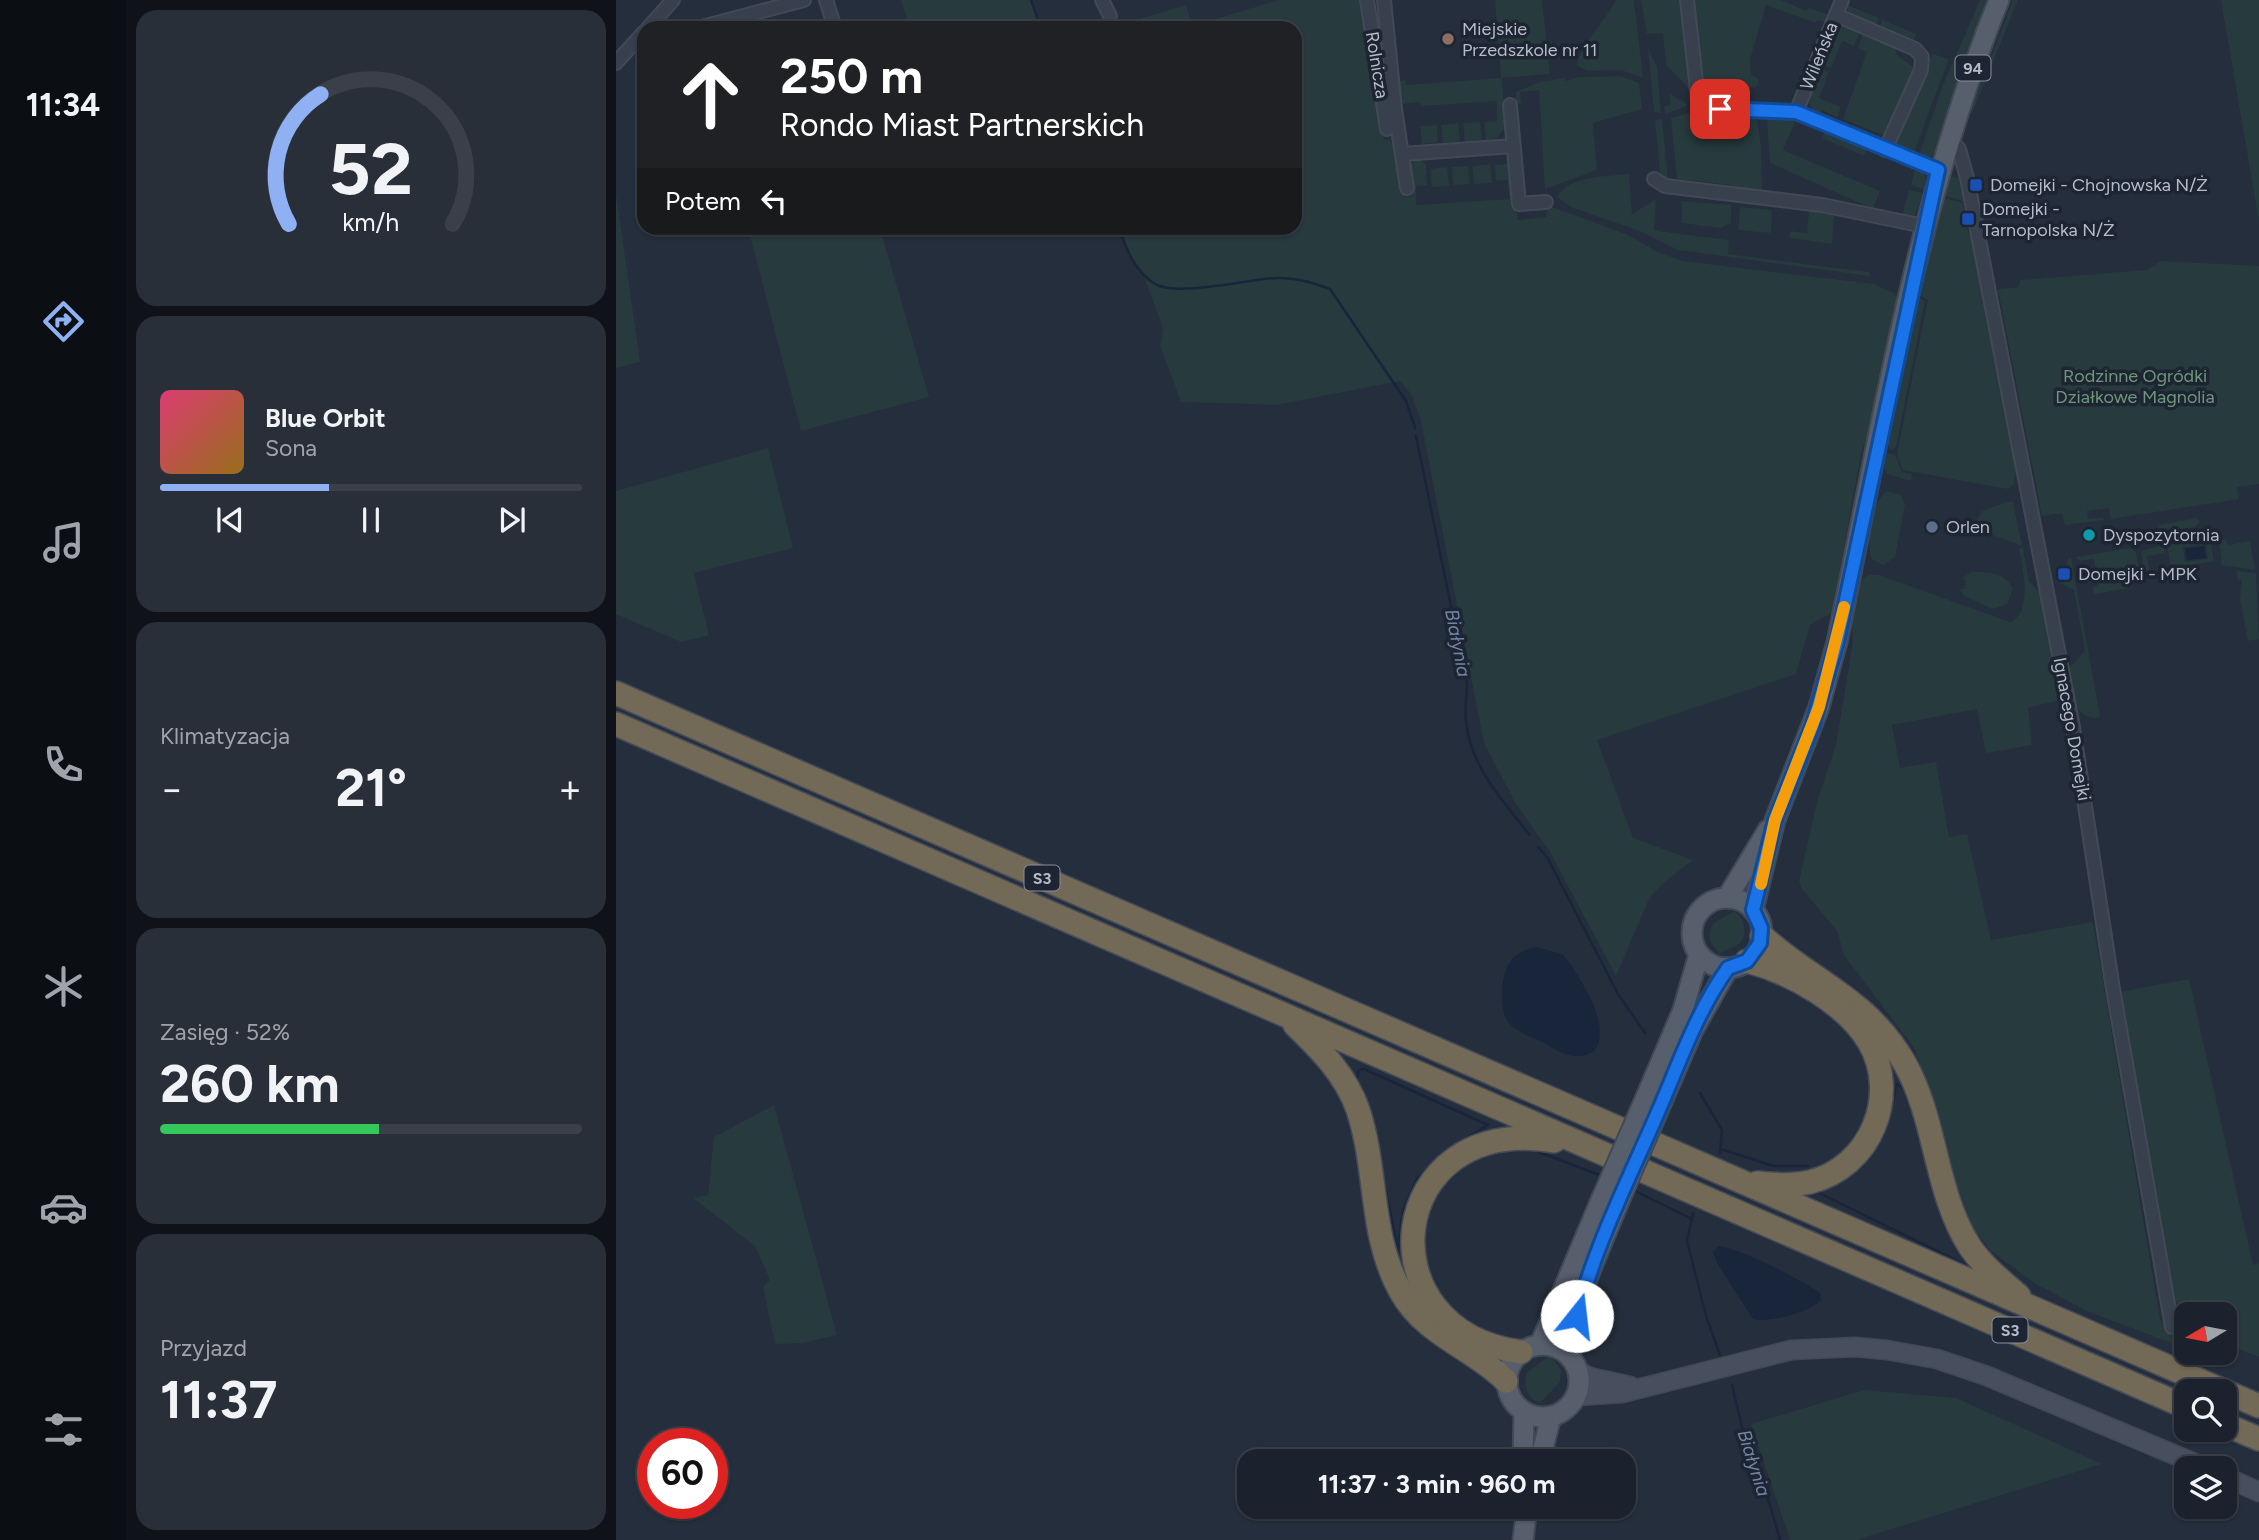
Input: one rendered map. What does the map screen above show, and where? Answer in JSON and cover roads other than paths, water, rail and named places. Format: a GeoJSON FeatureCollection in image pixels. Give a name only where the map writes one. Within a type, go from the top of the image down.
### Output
{"type":"FeatureCollection","features":[{"type":"Feature","properties":{"kind":"highway","name":"S3"},"geometry":{"type":"LineString","coordinates":[[616,693],[2196,1379]]}},
{"type":"Feature","properties":{"kind":"highway","name":"S3"},"geometry":{"type":"LineString","coordinates":[[616,724],[2174,1402]]}},
{"type":"Feature","properties":{"kind":"highway"},"geometry":{"type":"LineString","coordinates":[[1762,936],[1845,994],[1894,1045],[1915,1086],[1957,1224],[1982,1262],[2034,1309]]}},
{"type":"Feature","properties":{"kind":"highway"},"geometry":{"type":"LineString","coordinates":[[1738,964],[1810,989],[1850,1018],[1870,1044],[1881,1074],[1883,1091],[1875,1127],[1865,1144],[1838,1169],[1823,1177],[1796,1183],[1739,1181]]}},
{"type":"Feature","properties":{"kind":"highway"},"geometry":{"type":"LineString","coordinates":[[1285,1015],[1338,1072],[1357,1109],[1366,1143],[1378,1229],[1385,1257],[1400,1291],[1412,1310],[1434,1330],[1491,1366],[1506,1381]]}},
{"type":"Feature","properties":{"kind":"highway"},"geometry":{"type":"LineString","coordinates":[[1530,1348],[1489,1345],[1442,1315],[1428,1296],[1414,1259],[1414,1219],[1426,1189],[1444,1166],[1480,1143],[1516,1136],[1589,1148]]}},
{"type":"Feature","properties":{"kind":"highway","name":"S3"},"geometry":{"type":"LineString","coordinates":[[2237,1397],[2259,1406]]}},
{"type":"Feature","properties":{"kind":"highway"},"geometry":{"type":"LineString","coordinates":[[2237,1430],[2259,1439]]}},
{"type":"Feature","properties":{"kind":"main road","name":"94"},"geometry":{"type":"LineString","coordinates":[[1753,910],[1775,820],[1819,707],[1837,642],[1938,170],[1999,0]]}},
{"type":"Feature","properties":{"kind":"main road","name":"94"},"geometry":{"type":"LineString","coordinates":[[1654,1100],[1699,954],[1692,936],[1696,916],[1711,902],[1727,898],[1775,820]]}},
{"type":"Feature","properties":{"kind":"main road"},"geometry":{"type":"LineString","coordinates":[[1727,898],[1739,900],[1753,910],[1762,936]]}},
{"type":"Feature","properties":{"kind":"main road","name":"94"},"geometry":{"type":"LineString","coordinates":[[1506,1381],[1511,1363],[1530,1348],[1609,1203],[1654,1100],[1693,1030],[1738,964],[1757,950],[1762,936]]}},
{"type":"Feature","properties":{"kind":"main road"},"geometry":{"type":"LineString","coordinates":[[1699,954],[1712,965],[1738,964]]}},
{"type":"Feature","properties":{"kind":"main road","name":"94"},"geometry":{"type":"LineString","coordinates":[[1576,1395],[1573,1363],[1588,1276],[1609,1203]]}},
{"type":"Feature","properties":{"kind":"main road"},"geometry":{"type":"LineString","coordinates":[[1530,1348],[1557,1347],[1573,1363],[1605,1381],[1640,1388]]}},
{"type":"Feature","properties":{"kind":"main road"},"geometry":{"type":"LineString","coordinates":[[1506,1381],[1511,1398],[1524,1412],[1535,1417],[1551,1416],[1564,1410],[1576,1395],[1622,1393],[1791,1350],[1887,1350],[1937,1359],[1987,1376],[2177,1456]]}},
{"type":"Feature","properties":{"kind":"main road"},"geometry":{"type":"LineString","coordinates":[[1523,1449],[1524,1412]]}},
{"type":"Feature","properties":{"kind":"main road"},"geometry":{"type":"LineString","coordinates":[[1544,1449],[1551,1416]]}},
{"type":"Feature","properties":{"kind":"main road"},"geometry":{"type":"LineString","coordinates":[[2237,1482],[2259,1492]]}},
{"type":"Feature","properties":{"kind":"main road"},"geometry":{"type":"LineString","coordinates":[[1523,1540],[1526,1519]]}},
{"type":"Feature","properties":{"kind":"street"},"geometry":{"type":"LineString","coordinates":[[655,21],[673,0]]}},
{"type":"Feature","properties":{"kind":"street"},"geometry":{"type":"LineString","coordinates":[[724,21],[804,0]]}},
{"type":"Feature","properties":{"kind":"street"},"geometry":{"type":"LineString","coordinates":[[826,0],[833,21]]}},
{"type":"Feature","properties":{"kind":"street"},"geometry":{"type":"LineString","coordinates":[[1102,0],[1110,16]]}},
{"type":"Feature","properties":{"kind":"street","name":"Rolnicza"},"geometry":{"type":"LineString","coordinates":[[1367,0],[1387,130]]}},
{"type":"Feature","properties":{"kind":"street"},"geometry":{"type":"LineString","coordinates":[[1384,0],[1407,188]]}},
{"type":"Feature","properties":{"kind":"street"},"geometry":{"type":"LineString","coordinates":[[1687,0],[1699,108],[1796,112],[1938,170]]}},
{"type":"Feature","properties":{"kind":"street","name":"Wileńska"},"geometry":{"type":"LineString","coordinates":[[1796,112],[1842,0]]}},
{"type":"Feature","properties":{"kind":"street"},"geometry":{"type":"LineString","coordinates":[[1836,15],[1916,49],[1922,57],[1921,71],[1885,150]]}},
{"type":"Feature","properties":{"kind":"street"},"geometry":{"type":"LineString","coordinates":[[616,63],[637,40]]}},
{"type":"Feature","properties":{"kind":"street"},"geometry":{"type":"LineString","coordinates":[[1510,105],[1519,204],[1546,202]]}},
{"type":"Feature","properties":{"kind":"street","name":"Ignacego Domejki"},"geometry":{"type":"LineString","coordinates":[[1949,137],[1958,146],[1967,178],[2071,716],[2113,989],[2172,1327]]}},
{"type":"Feature","properties":{"kind":"street"},"geometry":{"type":"LineString","coordinates":[[1402,154],[1513,146]]}},
{"type":"Feature","properties":{"kind":"street"},"geometry":{"type":"LineString","coordinates":[[1654,179],[1665,186],[1822,205],[1924,226]]}},
{"type":"Feature","properties":{"kind":"water"},"geometry":{"type":"Polygon","coordinates":[[[2204,546],[2206,558],[2187,560],[2185,549],[2204,546]]]}},
{"type":"Feature","properties":{"kind":"water"},"geometry":{"type":"Polygon","coordinates":[[[1536,947],[1562,954],[1593,1004],[1600,1038],[1598,1045],[1586,1055],[1572,1056],[1563,1053],[1517,1030],[1506,1019],[1502,996],[1509,963],[1523,951],[1536,947]]]}},
{"type":"Feature","properties":{"kind":"water"},"geometry":{"type":"Polygon","coordinates":[[[1718,1246],[1740,1252],[1785,1273],[1820,1293],[1821,1300],[1808,1309],[1789,1316],[1753,1319],[1717,1263],[1713,1252],[1718,1246]]]}},
{"type":"Feature","properties":{"kind":"waterway","name":"Białynia"},"geometry":{"type":"LineString","coordinates":[[1031,0],[1038,21]]}},
{"type":"Feature","properties":{"kind":"waterway","name":"Białynia"},"geometry":{"type":"LineString","coordinates":[[1122,235],[1143,274],[1157,285],[1168,288],[1198,288],[1284,278],[1304,280],[1330,289],[1406,401],[1415,428]]}},
{"type":"Feature","properties":{"kind":"waterway","name":"Białynia"},"geometry":{"type":"LineString","coordinates":[[1416,436],[1467,684],[1465,717],[1469,738],[1489,782],[1529,834]]}},
{"type":"Feature","properties":{"kind":"waterway","name":"Białynia"},"geometry":{"type":"LineString","coordinates":[[1538,847],[1547,857],[1618,994],[1645,1033]]}},
{"type":"Feature","properties":{"kind":"waterway"},"geometry":{"type":"LineString","coordinates":[[1364,1069],[1488,1125],[1441,1154],[1417,1179],[1403,1210],[1398,1251],[1370,1111],[1357,1079],[1359,1070],[1364,1069]]}},
{"type":"Feature","properties":{"kind":"waterway"},"geometry":{"type":"LineString","coordinates":[[1874,1149],[1885,1131],[1897,1084],[1904,1089],[1910,1102]]}},
{"type":"Feature","properties":{"kind":"waterway","name":"Białynia"},"geometry":{"type":"LineString","coordinates":[[1700,1093],[1722,1130],[1720,1153]]}},
{"type":"Feature","properties":{"kind":"waterway"},"geometry":{"type":"LineString","coordinates":[[1721,1149],[1773,1166],[1808,1166]]}},
{"type":"Feature","properties":{"kind":"waterway"},"geometry":{"type":"LineString","coordinates":[[1539,1152],[1602,1176]]}},
{"type":"Feature","properties":{"kind":"waterway"},"geometry":{"type":"LineString","coordinates":[[1633,1190],[1692,1219]]}},
{"type":"Feature","properties":{"kind":"waterway"},"geometry":{"type":"LineString","coordinates":[[1815,1191],[1972,1268]]}},
{"type":"Feature","properties":{"kind":"waterway","name":"Białynia"},"geometry":{"type":"LineString","coordinates":[[1693,1213],[1687,1241],[1706,1316],[1720,1355]]}},
{"type":"Feature","properties":{"kind":"waterway","name":"Białynia"},"geometry":{"type":"LineString","coordinates":[[1732,1385],[1745,1440],[1765,1488],[1780,1540]]}},
{"type":"Feature","properties":{"kind":"place","name":"Miejskie Przedszkole nr 11"},"geometry":{"type":"Point","coordinates":[1448,39]}},
{"type":"Feature","properties":{"kind":"place","name":"Domejki - Chojnowska N/Ż"},"geometry":{"type":"Point","coordinates":[1976,185]}},
{"type":"Feature","properties":{"kind":"place","name":"Domejki - Tarnopolska N/Ż"},"geometry":{"type":"Point","coordinates":[1968,219]}},
{"type":"Feature","properties":{"kind":"place","name":"Orlen"},"geometry":{"type":"Point","coordinates":[1932,527]}},
{"type":"Feature","properties":{"kind":"place","name":"Dyspozytornia"},"geometry":{"type":"Point","coordinates":[2089,535]}},
{"type":"Feature","properties":{"kind":"place","name":"Domejki - MPK"},"geometry":{"type":"Point","coordinates":[2064,574]}},
{"type":"Feature","properties":{"kind":"park label","name":"Rodzinne Ogródki Działkowe Magnolia"},"geometry":{"type":"Point","coordinates":[2135,386]}}]}
